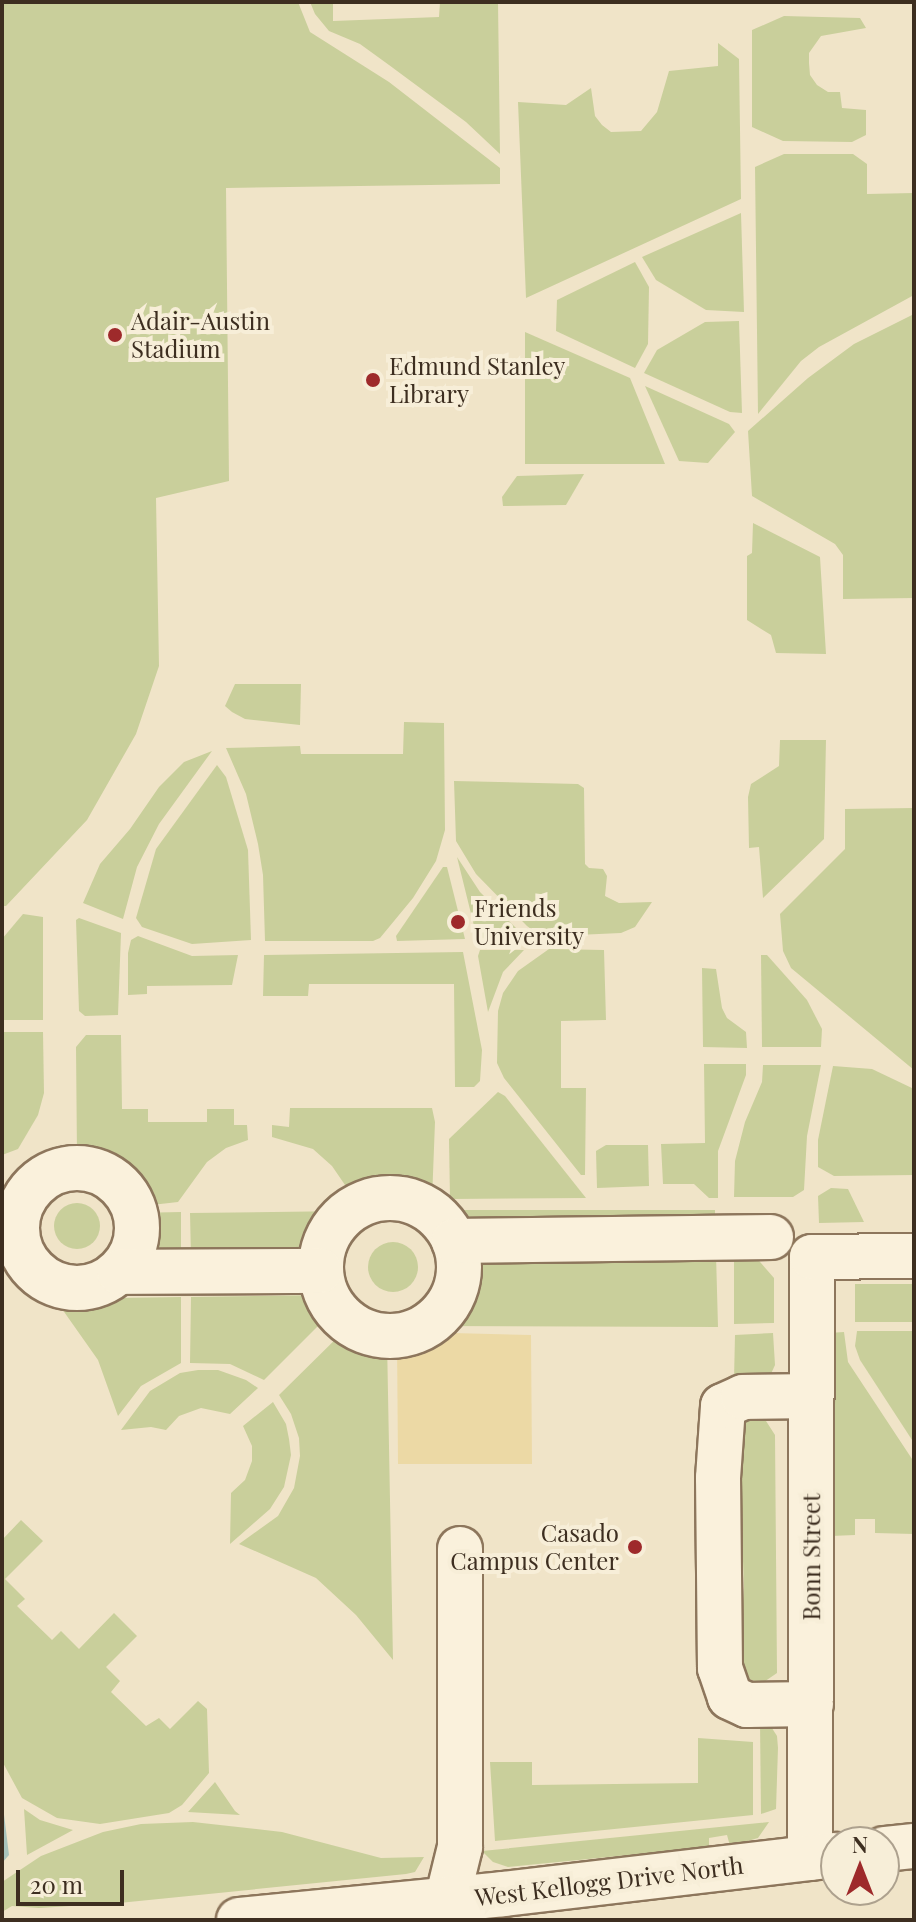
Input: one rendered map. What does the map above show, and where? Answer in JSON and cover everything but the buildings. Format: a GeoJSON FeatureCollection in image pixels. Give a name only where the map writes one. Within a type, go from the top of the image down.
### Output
{"type":"FeatureCollection","features":[{"type":"Feature","properties":{"kind":"street"},"geometry":{"type":"LineString","coordinates":[[377,1199],[417,1203],[434,1213],[454,1241],[459,1261],[458,1282],[450,1301],[438,1317],[405,1335],[373,1334],[342,1318],[326,1295],[320,1271],[323,1248],[332,1228],[348,1211],[377,1199]]}},
{"type":"Feature","properties":{"kind":"street"},"geometry":{"type":"LineString","coordinates":[[454,1241],[771,1237]]}},
{"type":"Feature","properties":{"kind":"street","name":"Bonn Street"},"geometry":{"type":"LineString","coordinates":[[821,1826],[811,1704],[812,1257],[914,1256]]}},
{"type":"Feature","properties":{"kind":"street"},"geometry":{"type":"LineString","coordinates":[[119,1272],[320,1271]]}},
{"type":"Feature","properties":{"kind":"street"},"geometry":{"type":"LineString","coordinates":[[811,1396],[743,1397],[723,1406],[718,1478],[720,1668],[730,1697],[747,1705],[811,1704]]}},
{"type":"Feature","properties":{"kind":"street"},"geometry":{"type":"LineString","coordinates":[[447,1900],[460,1847],[460,1549]]}},
{"type":"Feature","properties":{"kind":"street","name":"West Kellogg Drive North"},"geometry":{"type":"LineString","coordinates":[[239,1920],[447,1900],[820,1857]]}},
{"type":"Feature","properties":{"kind":"green space","name":"Adair-Austin Stadium"},"geometry":{"type":"Polygon","coordinates":[[[2,2],[298,2],[310,32],[389,82],[500,168],[500,184],[226,188],[229,481],[156,498],[159,666],[136,734],[87,820],[6,906],[2,906],[2,2]]]}},
{"type":"Feature","properties":{"kind":"green space"},"geometry":{"type":"Polygon","coordinates":[[[310,2],[333,2],[333,21],[439,17],[440,2],[498,2],[500,154],[466,122],[360,44],[329,31],[310,2]]]}},
{"type":"Feature","properties":{"kind":"green space"},"geometry":{"type":"Polygon","coordinates":[[[784,16],[860,18],[866,28],[821,36],[809,53],[809,63],[810,75],[817,85],[828,92],[840,92],[842,108],[866,110],[866,135],[852,142],[783,141],[752,127],[752,30],[784,16]]]}},
{"type":"Feature","properties":{"kind":"green space"},"geometry":{"type":"Polygon","coordinates":[[[718,43],[739,59],[741,199],[526,298],[518,102],[566,105],[591,88],[595,116],[602,125],[611,132],[641,131],[657,112],[669,71],[718,66],[718,43]]]}},
{"type":"Feature","properties":{"kind":"green space"},"geometry":{"type":"Polygon","coordinates":[[[784,154],[853,154],[867,164],[867,194],[914,193],[914,295],[819,347],[801,361],[758,414],[755,167],[784,154]]]}},
{"type":"Feature","properties":{"kind":"green space"},"geometry":{"type":"Polygon","coordinates":[[[741,213],[744,312],[706,310],[656,280],[642,257],[741,213]]]}},
{"type":"Feature","properties":{"kind":"green space"},"geometry":{"type":"Polygon","coordinates":[[[635,262],[649,287],[648,344],[635,368],[556,331],[557,300],[635,262]]]}},
{"type":"Feature","properties":{"kind":"green space"},"geometry":{"type":"Polygon","coordinates":[[[914,314],[914,598],[843,599],[843,555],[835,544],[752,496],[748,431],[808,378],[854,344],[914,314]]]}},
{"type":"Feature","properties":{"kind":"green space"},"geometry":{"type":"Polygon","coordinates":[[[739,321],[742,413],[730,412],[644,373],[657,350],[705,322],[739,321]]]}},
{"type":"Feature","properties":{"kind":"green space"},"geometry":{"type":"Polygon","coordinates":[[[525,332],[630,378],[665,464],[525,464],[525,332]]]}},
{"type":"Feature","properties":{"kind":"green space"},"geometry":{"type":"Polygon","coordinates":[[[645,386],[729,424],[735,432],[708,463],[679,461],[645,386]]]}},
{"type":"Feature","properties":{"kind":"green space"},"geometry":{"type":"Polygon","coordinates":[[[584,474],[566,505],[503,506],[502,497],[517,476],[584,474]]]}},
{"type":"Feature","properties":{"kind":"green space"},"geometry":{"type":"Polygon","coordinates":[[[753,523],[820,557],[826,654],[776,653],[771,635],[747,620],[747,556],[752,553],[753,523]]]}},
{"type":"Feature","properties":{"kind":"green space"},"geometry":{"type":"Polygon","coordinates":[[[235,684],[301,684],[300,725],[245,719],[232,712],[225,706],[235,684]]]}},
{"type":"Feature","properties":{"kind":"green space"},"geometry":{"type":"Polygon","coordinates":[[[404,722],[444,723],[445,830],[436,861],[413,898],[380,938],[373,941],[265,941],[263,875],[258,844],[246,794],[226,748],[300,746],[301,754],[403,754],[404,722]]]}},
{"type":"Feature","properties":{"kind":"green space"},"geometry":{"type":"Polygon","coordinates":[[[780,740],[826,740],[824,839],[763,898],[759,847],[749,848],[748,797],[751,784],[779,766],[780,740]]]}},
{"type":"Feature","properties":{"kind":"green space"},"geometry":{"type":"Polygon","coordinates":[[[212,751],[159,824],[137,867],[123,919],[83,903],[100,864],[130,829],[159,787],[184,762],[212,751]]]}},
{"type":"Feature","properties":{"kind":"green space"},"geometry":{"type":"Polygon","coordinates":[[[217,765],[226,777],[248,850],[251,940],[192,944],[142,927],[136,918],[156,849],[217,765]]]}},
{"type":"Feature","properties":{"kind":"green space"},"geometry":{"type":"Polygon","coordinates":[[[454,781],[578,784],[584,788],[585,864],[589,868],[603,869],[607,876],[605,896],[619,903],[652,902],[635,927],[621,933],[555,936],[539,935],[527,926],[476,874],[456,841],[454,781]]]}},
{"type":"Feature","properties":{"kind":"green space"},"geometry":{"type":"Polygon","coordinates":[[[914,808],[914,1070],[791,968],[783,951],[780,914],[845,849],[845,809],[914,808]]]}},
{"type":"Feature","properties":{"kind":"green space"},"geometry":{"type":"Polygon","coordinates":[[[457,857],[480,892],[525,937],[477,938],[457,857]]]}},
{"type":"Feature","properties":{"kind":"green space"},"geometry":{"type":"Polygon","coordinates":[[[443,867],[447,867],[465,939],[397,941],[396,936],[443,867]]]}},
{"type":"Feature","properties":{"kind":"green space"},"geometry":{"type":"Polygon","coordinates":[[[23,914],[43,917],[43,1020],[2,1020],[2,939],[23,914]]]}},
{"type":"Feature","properties":{"kind":"green space"},"geometry":{"type":"Polygon","coordinates":[[[79,918],[121,933],[118,1015],[85,1016],[79,1011],[76,920],[79,918]]]}},
{"type":"Feature","properties":{"kind":"green space"},"geometry":{"type":"Polygon","coordinates":[[[138,936],[192,956],[238,955],[232,985],[147,986],[147,994],[128,995],[128,953],[131,940],[138,936]]]}},
{"type":"Feature","properties":{"kind":"green space"},"geometry":{"type":"Polygon","coordinates":[[[549,949],[604,950],[606,1020],[561,1021],[561,1088],[586,1088],[585,1175],[581,1175],[504,1078],[497,1063],[498,1011],[503,993],[518,971],[549,949]]]}},
{"type":"Feature","properties":{"kind":"green space"},"geometry":{"type":"Polygon","coordinates":[[[480,950],[524,950],[503,972],[488,1012],[478,956],[480,950]]]}},
{"type":"Feature","properties":{"kind":"green space"},"geometry":{"type":"Polygon","coordinates":[[[463,952],[482,1050],[480,1081],[474,1087],[455,1087],[454,984],[309,984],[308,996],[263,996],[264,955],[463,952]]]}},
{"type":"Feature","properties":{"kind":"green space"},"geometry":{"type":"Polygon","coordinates":[[[761,955],[767,955],[807,1000],[822,1029],[821,1047],[762,1047],[761,955]]]}},
{"type":"Feature","properties":{"kind":"green space"},"geometry":{"type":"Polygon","coordinates":[[[702,968],[716,969],[722,1008],[727,1018],[746,1032],[747,1048],[703,1047],[702,968]]]}},
{"type":"Feature","properties":{"kind":"green space"},"geometry":{"type":"Polygon","coordinates":[[[2,1032],[43,1032],[44,1093],[38,1115],[18,1149],[2,1155],[2,1032]]]}},
{"type":"Feature","properties":{"kind":"green space"},"geometry":{"type":"Polygon","coordinates":[[[86,1035],[121,1035],[122,1109],[148,1109],[148,1122],[207,1122],[207,1109],[234,1109],[234,1125],[247,1125],[248,1140],[226,1148],[207,1162],[178,1202],[134,1207],[123,1189],[107,1176],[80,1163],[77,1156],[76,1047],[86,1035]]]}},
{"type":"Feature","properties":{"kind":"green space"},"geometry":{"type":"Polygon","coordinates":[[[704,1064],[746,1064],[746,1075],[718,1151],[718,1198],[709,1198],[694,1184],[663,1184],[661,1144],[705,1143],[704,1064]]]}},
{"type":"Feature","properties":{"kind":"green space"},"geometry":{"type":"Polygon","coordinates":[[[763,1065],[821,1065],[807,1136],[804,1190],[793,1197],[734,1197],[735,1161],[745,1122],[762,1082],[763,1065]]]}},
{"type":"Feature","properties":{"kind":"green space"},"geometry":{"type":"Polygon","coordinates":[[[833,1066],[872,1069],[914,1089],[914,1175],[834,1176],[818,1167],[818,1140],[833,1066]]]}},
{"type":"Feature","properties":{"kind":"green space"},"geometry":{"type":"Polygon","coordinates":[[[498,1092],[505,1096],[586,1198],[450,1199],[449,1139],[498,1092]]]}},
{"type":"Feature","properties":{"kind":"green space"},"geometry":{"type":"Polygon","coordinates":[[[290,1108],[432,1108],[435,1122],[432,1200],[421,1201],[390,1192],[356,1201],[332,1166],[313,1149],[272,1137],[272,1125],[289,1127],[290,1108]]]}},
{"type":"Feature","properties":{"kind":"green space"},"geometry":{"type":"Polygon","coordinates":[[[606,1145],[648,1145],[649,1186],[597,1188],[596,1151],[606,1145]]]}},
{"type":"Feature","properties":{"kind":"green space"},"geometry":{"type":"Polygon","coordinates":[[[831,1188],[848,1189],[864,1222],[819,1223],[818,1196],[831,1188]]]}},
{"type":"Feature","properties":{"kind":"green space"},"geometry":{"type":"Polygon","coordinates":[[[77,1203],[93,1210],[100,1226],[93,1242],[77,1249],[61,1242],[54,1226],[61,1210],[77,1203]]]}},
{"type":"Feature","properties":{"kind":"green space"},"geometry":{"type":"Polygon","coordinates":[[[450,1210],[715,1210],[715,1222],[450,1222],[450,1210]]]}},
{"type":"Feature","properties":{"kind":"green space"},"geometry":{"type":"Polygon","coordinates":[[[348,1211],[332,1228],[321,1256],[191,1257],[190,1213],[348,1211]]]}},
{"type":"Feature","properties":{"kind":"green space"},"geometry":{"type":"Polygon","coordinates":[[[181,1212],[181,1257],[148,1256],[138,1244],[135,1213],[181,1212]]]}},
{"type":"Feature","properties":{"kind":"green space"},"geometry":{"type":"Polygon","coordinates":[[[393,1242],[410,1250],[418,1267],[410,1284],[393,1292],[376,1284],[368,1267],[376,1250],[393,1242]]]}},
{"type":"Feature","properties":{"kind":"green space"},"geometry":{"type":"Polygon","coordinates":[[[734,1253],[753,1254],[774,1278],[774,1323],[734,1324],[734,1253]]]}},
{"type":"Feature","properties":{"kind":"green space"},"geometry":{"type":"Polygon","coordinates":[[[716,1254],[718,1327],[433,1326],[454,1301],[458,1256],[716,1254]]]}},
{"type":"Feature","properties":{"kind":"green space"},"geometry":{"type":"Polygon","coordinates":[[[855,1284],[914,1284],[914,1322],[855,1322],[855,1284]]]}},
{"type":"Feature","properties":{"kind":"green space"},"geometry":{"type":"Polygon","coordinates":[[[326,1295],[331,1313],[264,1380],[230,1364],[190,1363],[191,1297],[326,1295]]]}},
{"type":"Feature","properties":{"kind":"green space"},"geometry":{"type":"Polygon","coordinates":[[[181,1297],[181,1363],[141,1386],[118,1416],[98,1360],[55,1299],[181,1297]]]}},
{"type":"Feature","properties":{"kind":"green space"},"geometry":{"type":"Polygon","coordinates":[[[351,1324],[387,1340],[393,1660],[356,1615],[316,1578],[239,1544],[278,1516],[294,1488],[300,1456],[299,1438],[291,1414],[279,1395],[351,1324]]]}},
{"type":"Feature","properties":{"kind":"green space"},"geometry":{"type":"Polygon","coordinates":[[[857,1331],[914,1331],[914,1443],[860,1360],[855,1346],[857,1331]]]}},
{"type":"Feature","properties":{"kind":"green space"},"geometry":{"type":"Polygon","coordinates":[[[844,1332],[848,1362],[914,1462],[914,1534],[875,1533],[875,1519],[855,1519],[855,1535],[831,1536],[829,1333],[844,1332]]]}},
{"type":"Feature","properties":{"kind":"green space"},"geometry":{"type":"Polygon","coordinates":[[[773,1333],[775,1365],[770,1376],[734,1379],[735,1335],[773,1333]]]}},
{"type":"Feature","properties":{"kind":"green space"},"geometry":{"type":"Polygon","coordinates":[[[218,1370],[258,1388],[230,1414],[201,1408],[179,1416],[166,1430],[151,1427],[121,1430],[150,1391],[180,1373],[218,1370]]]}},
{"type":"Feature","properties":{"kind":"green space"},"geometry":{"type":"Polygon","coordinates":[[[273,1402],[286,1424],[289,1439],[291,1455],[284,1487],[270,1509],[230,1544],[231,1493],[245,1480],[252,1461],[252,1446],[243,1426],[273,1402]]]}},
{"type":"Feature","properties":{"kind":"green space"},"geometry":{"type":"Polygon","coordinates":[[[745,1421],[766,1421],[775,1435],[777,1673],[761,1684],[738,1674],[744,1587],[738,1431],[745,1421]]]}},
{"type":"Feature","properties":{"kind":"green space"},"geometry":{"type":"Polygon","coordinates":[[[21,1520],[43,1541],[5,1579],[25,1599],[17,1606],[52,1640],[61,1631],[79,1649],[114,1613],[137,1636],[106,1667],[120,1681],[111,1692],[146,1726],[159,1718],[170,1729],[198,1701],[207,1709],[209,1773],[182,1805],[169,1813],[100,1824],[57,1818],[22,1798],[2,1761],[2,1540],[21,1520]]]}},
{"type":"Feature","properties":{"kind":"green space"},"geometry":{"type":"Polygon","coordinates":[[[760,1722],[770,1725],[777,1736],[778,1748],[776,1809],[761,1814],[760,1722]]]}},
{"type":"Feature","properties":{"kind":"green space"},"geometry":{"type":"Polygon","coordinates":[[[698,1738],[753,1742],[753,1815],[495,1841],[490,1762],[532,1762],[532,1785],[698,1783],[698,1738]]]}},
{"type":"Feature","properties":{"kind":"green space"},"geometry":{"type":"Polygon","coordinates":[[[215,1782],[235,1811],[240,1815],[188,1812],[215,1782]]]}},
{"type":"Feature","properties":{"kind":"green space"},"geometry":{"type":"Polygon","coordinates":[[[24,1809],[40,1820],[73,1830],[27,1855],[24,1809]]]}},
{"type":"Feature","properties":{"kind":"green space"},"geometry":{"type":"Polygon","coordinates":[[[193,1822],[282,1832],[381,1858],[424,1857],[415,1872],[406,1874],[119,1903],[39,1908],[12,1906],[2,1912],[2,1882],[41,1856],[103,1832],[141,1824],[193,1822]]]}},
{"type":"Feature","properties":{"kind":"green space"},"geometry":{"type":"Polygon","coordinates":[[[769,1822],[758,1838],[730,1846],[727,1835],[709,1838],[709,1847],[508,1867],[493,1862],[482,1851],[769,1822]]]}},
{"type":"Feature","properties":{"kind":"sand"},"geometry":{"type":"Polygon","coordinates":[[[413,1332],[531,1335],[532,1464],[398,1464],[397,1341],[413,1332]]]}},
{"type":"Feature","properties":{"kind":"water"},"geometry":{"type":"Polygon","coordinates":[[[2,1798],[9,1855],[2,1863],[2,1798]]]}},
{"type":"Feature","properties":{"kind":"place","name":"Adair-Austin Stadium"},"geometry":{"type":"Point","coordinates":[115,335]}},
{"type":"Feature","properties":{"kind":"place","name":"Edmund Stanley Library"},"geometry":{"type":"Point","coordinates":[373,380]}},
{"type":"Feature","properties":{"kind":"place","name":"Friends University"},"geometry":{"type":"Point","coordinates":[458,922]}},
{"type":"Feature","properties":{"kind":"place","name":"Casado Campus Center"},"geometry":{"type":"Point","coordinates":[635,1547]}}]}
